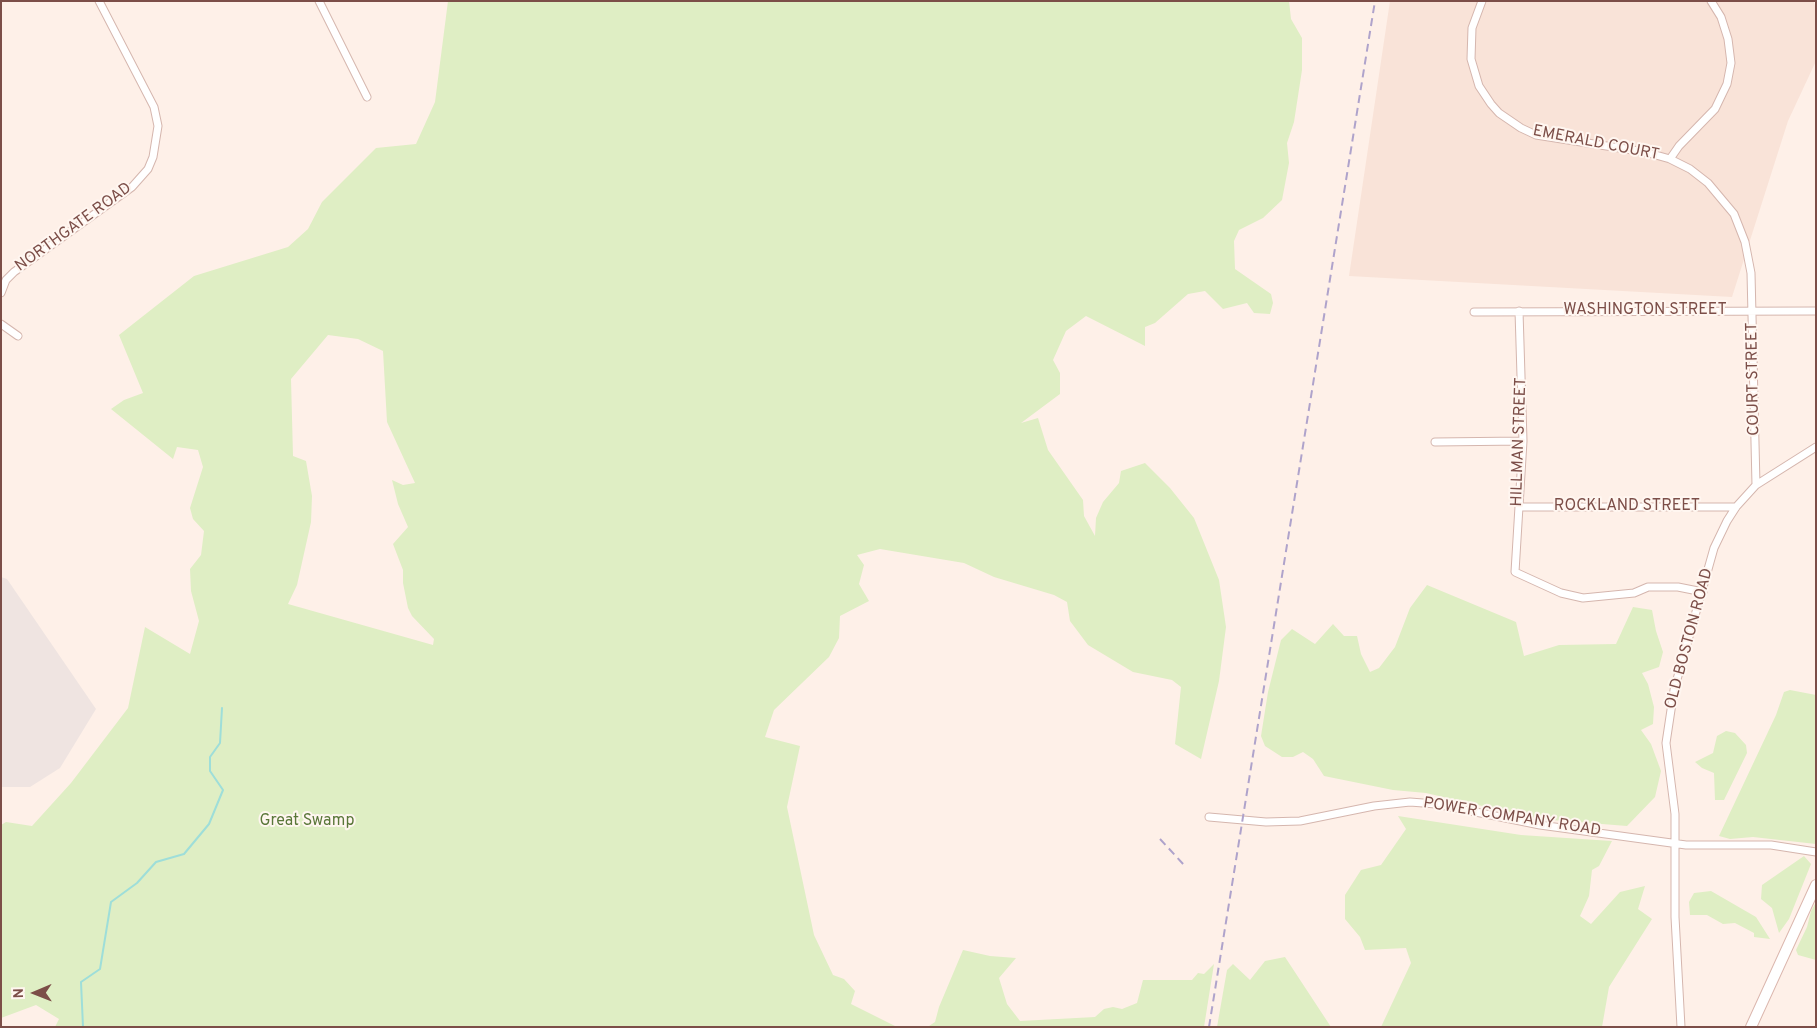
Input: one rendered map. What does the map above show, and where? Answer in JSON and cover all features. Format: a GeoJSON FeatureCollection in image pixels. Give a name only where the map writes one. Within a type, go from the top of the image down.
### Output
{"type":"FeatureCollection","features":[{"type":"Feature","properties":{"kind":"main road"},"geometry":{"type":"LineString","coordinates":[[1751,1027],[1816,885]]}},
{"type":"Feature","properties":{"kind":"street","name":"NORTHGATE ROAD"},"geometry":{"type":"LineString","coordinates":[[1,293],[6,280],[14,272],[132,187],[148,169],[153,157],[158,126],[154,107],[99,1]]}},
{"type":"Feature","properties":{"kind":"street"},"geometry":{"type":"LineString","coordinates":[[318,1],[367,97]]}},
{"type":"Feature","properties":{"kind":"street","name":"EMERALD COURT"},"geometry":{"type":"LineString","coordinates":[[1482,1],[1473,23],[1471,59],[1479,86],[1491,104],[1521,128],[1536,135],[1644,152],[1670,159],[1700,176],[1726,202],[1743,235],[1751,273]]}},
{"type":"Feature","properties":{"kind":"street","name":"EMERALD COURT"},"geometry":{"type":"LineString","coordinates":[[1670,159],[1679,146],[1715,109],[1727,84],[1730,63],[1728,39],[1718,12],[1711,1]]}},
{"type":"Feature","properties":{"kind":"street","name":"COURT STREET"},"geometry":{"type":"LineString","coordinates":[[1751,273],[1756,485]]}},
{"type":"Feature","properties":{"kind":"street","name":"HILLMAN STREET"},"geometry":{"type":"LineString","coordinates":[[1519,311],[1523,441],[1515,572],[1561,593],[1584,598],[1634,593],[1648,587],[1678,587],[1703,592]]}},
{"type":"Feature","properties":{"kind":"street","name":"WASHINGTON STREET"},"geometry":{"type":"LineString","coordinates":[[1474,312],[1816,311]]}},
{"type":"Feature","properties":{"kind":"street"},"geometry":{"type":"LineString","coordinates":[[1,324],[18,336]]}},
{"type":"Feature","properties":{"kind":"street"},"geometry":{"type":"LineString","coordinates":[[1435,442],[1523,441]]}},
{"type":"Feature","properties":{"kind":"street","name":"OLD BOSTON ROAD"},"geometry":{"type":"LineString","coordinates":[[1681,1027],[1675,917],[1675,814],[1666,743],[1667,724],[1674,690],[1714,548],[1736,506],[1756,485],[1816,447]]}},
{"type":"Feature","properties":{"kind":"street","name":"ROCKLAND STREET"},"geometry":{"type":"LineString","coordinates":[[1518,506],[1736,506]]}},
{"type":"Feature","properties":{"kind":"street","name":"POWER COMPANY ROAD"},"geometry":{"type":"LineString","coordinates":[[1209,817],[1266,822],[1300,821],[1374,806],[1410,802],[1436,804],[1540,825],[1705,846],[1771,845],[1816,852]]}},
{"type":"Feature","properties":{"kind":"shaded area"},"geometry":{"type":"Polygon","coordinates":[[[1390,1],[1813,1],[1816,7],[1816,61],[1788,121],[1732,297],[1349,276],[1390,1]]]}},
{"type":"Feature","properties":{"kind":"shaded area"},"geometry":{"type":"Polygon","coordinates":[[[1,577],[7,579],[96,709],[60,768],[30,787],[1,787],[1,577]]]}},
{"type":"Feature","properties":{"kind":"green space","name":"Great Swamp"},"geometry":{"type":"Polygon","coordinates":[[[448,1],[1289,1],[1291,19],[1302,38],[1302,70],[1294,122],[1287,143],[1289,163],[1282,200],[1263,218],[1239,230],[1234,241],[1235,269],[1271,294],[1273,303],[1270,314],[1254,313],[1247,303],[1223,309],[1205,291],[1188,294],[1155,323],[1145,327],[1145,346],[1086,316],[1066,331],[1053,360],[1060,373],[1060,394],[1021,423],[1038,418],[1048,450],[1083,500],[1084,516],[1095,536],[1096,518],[1103,502],[1119,483],[1121,471],[1145,463],[1170,488],[1194,518],[1219,580],[1226,627],[1219,681],[1201,759],[1175,744],[1181,687],[1172,680],[1133,672],[1088,645],[1070,621],[1067,602],[1054,595],[994,577],[964,563],[880,549],[857,555],[864,565],[859,584],[869,601],[840,616],[839,638],[829,657],[774,710],[765,737],[800,746],[787,807],[814,935],[833,975],[844,979],[855,991],[851,1004],[897,1027],[55,1027],[59,1019],[36,1005],[1,1018],[1,825],[6,822],[32,826],[71,783],[128,708],[145,627],[190,654],[199,621],[191,591],[190,569],[201,555],[204,531],[193,519],[190,508],[203,467],[198,450],[177,447],[173,459],[111,409],[124,400],[143,393],[119,335],[194,276],[288,247],[308,229],[322,202],[376,148],[416,144],[435,102],[448,1]],[[328,335],[291,379],[293,456],[306,461],[312,496],[311,522],[297,585],[288,604],[433,645],[434,639],[412,616],[408,608],[403,583],[403,570],[393,544],[408,527],[398,504],[392,480],[403,485],[415,483],[387,422],[383,351],[358,339],[328,335]]]}},
{"type":"Feature","properties":{"kind":"green space"},"geometry":{"type":"Polygon","coordinates":[[[1427,585],[1516,622],[1524,656],[1559,645],[1616,644],[1633,607],[1652,610],[1663,652],[1659,667],[1642,673],[1648,684],[1654,707],[1653,724],[1641,730],[1651,744],[1661,771],[1655,797],[1627,826],[1539,819],[1426,793],[1393,790],[1324,776],[1313,759],[1303,752],[1293,757],[1282,757],[1265,746],[1261,736],[1268,692],[1281,640],[1292,629],[1315,644],[1333,624],[1344,636],[1357,636],[1361,654],[1370,672],[1379,668],[1395,647],[1410,608],[1427,585]]]}},
{"type":"Feature","properties":{"kind":"green space"},"geometry":{"type":"Polygon","coordinates":[[[1790,690],[1816,695],[1816,844],[1753,837],[1730,839],[1719,836],[1776,715],[1784,692],[1790,690]]]}},
{"type":"Feature","properties":{"kind":"green space"},"geometry":{"type":"Polygon","coordinates":[[[1726,731],[1735,733],[1746,745],[1747,753],[1724,800],[1715,800],[1714,773],[1702,768],[1695,762],[1713,753],[1717,736],[1726,731]]]}},
{"type":"Feature","properties":{"kind":"green space"},"geometry":{"type":"Polygon","coordinates":[[[1398,816],[1521,835],[1612,841],[1599,866],[1592,870],[1589,896],[1580,916],[1591,924],[1620,892],[1645,886],[1638,909],[1652,919],[1609,987],[1602,1027],[1381,1027],[1411,963],[1406,948],[1365,950],[1360,937],[1345,919],[1345,895],[1361,870],[1381,865],[1406,829],[1398,816]]]}},
{"type":"Feature","properties":{"kind":"green space"},"geometry":{"type":"Polygon","coordinates":[[[1804,856],[1811,864],[1789,919],[1779,933],[1772,908],[1761,899],[1762,885],[1804,856]]]}},
{"type":"Feature","properties":{"kind":"green space"},"geometry":{"type":"Polygon","coordinates":[[[1711,891],[1756,917],[1770,939],[1754,937],[1754,933],[1735,923],[1723,924],[1707,915],[1690,915],[1689,902],[1694,893],[1711,891]]]}},
{"type":"Feature","properties":{"kind":"green space"},"geometry":{"type":"Polygon","coordinates":[[[1816,902],[1816,960],[1798,955],[1796,950],[1816,902]]]}},
{"type":"Feature","properties":{"kind":"green space"},"geometry":{"type":"Polygon","coordinates":[[[963,950],[990,956],[1016,958],[999,978],[1007,1004],[1020,1021],[1095,1017],[1104,1009],[1113,1007],[1122,1009],[1137,1003],[1143,980],[1192,980],[1198,973],[1204,974],[1214,964],[1204,1027],[921,1027],[929,1026],[935,1022],[939,1007],[963,950]]]}},
{"type":"Feature","properties":{"kind":"green space"},"geometry":{"type":"Polygon","coordinates":[[[1285,957],[1331,1027],[1217,1027],[1227,970],[1233,964],[1250,980],[1265,961],[1285,957]]]}},
{"type":"Feature","properties":{"kind":"waterway"},"geometry":{"type":"LineString","coordinates":[[83,1027],[81,982],[100,969],[111,902],[137,883],[156,862],[184,854],[209,824],[223,790],[210,771],[210,757],[220,743],[222,708]]}},
{"type":"Feature","properties":{"kind":"railway"},"geometry":{"type":"LineString","coordinates":[[1209,1027],[1375,1]]}},
{"type":"Feature","properties":{"kind":"railway"},"geometry":{"type":"LineString","coordinates":[[1160,839],[1185,866]]}}]}
